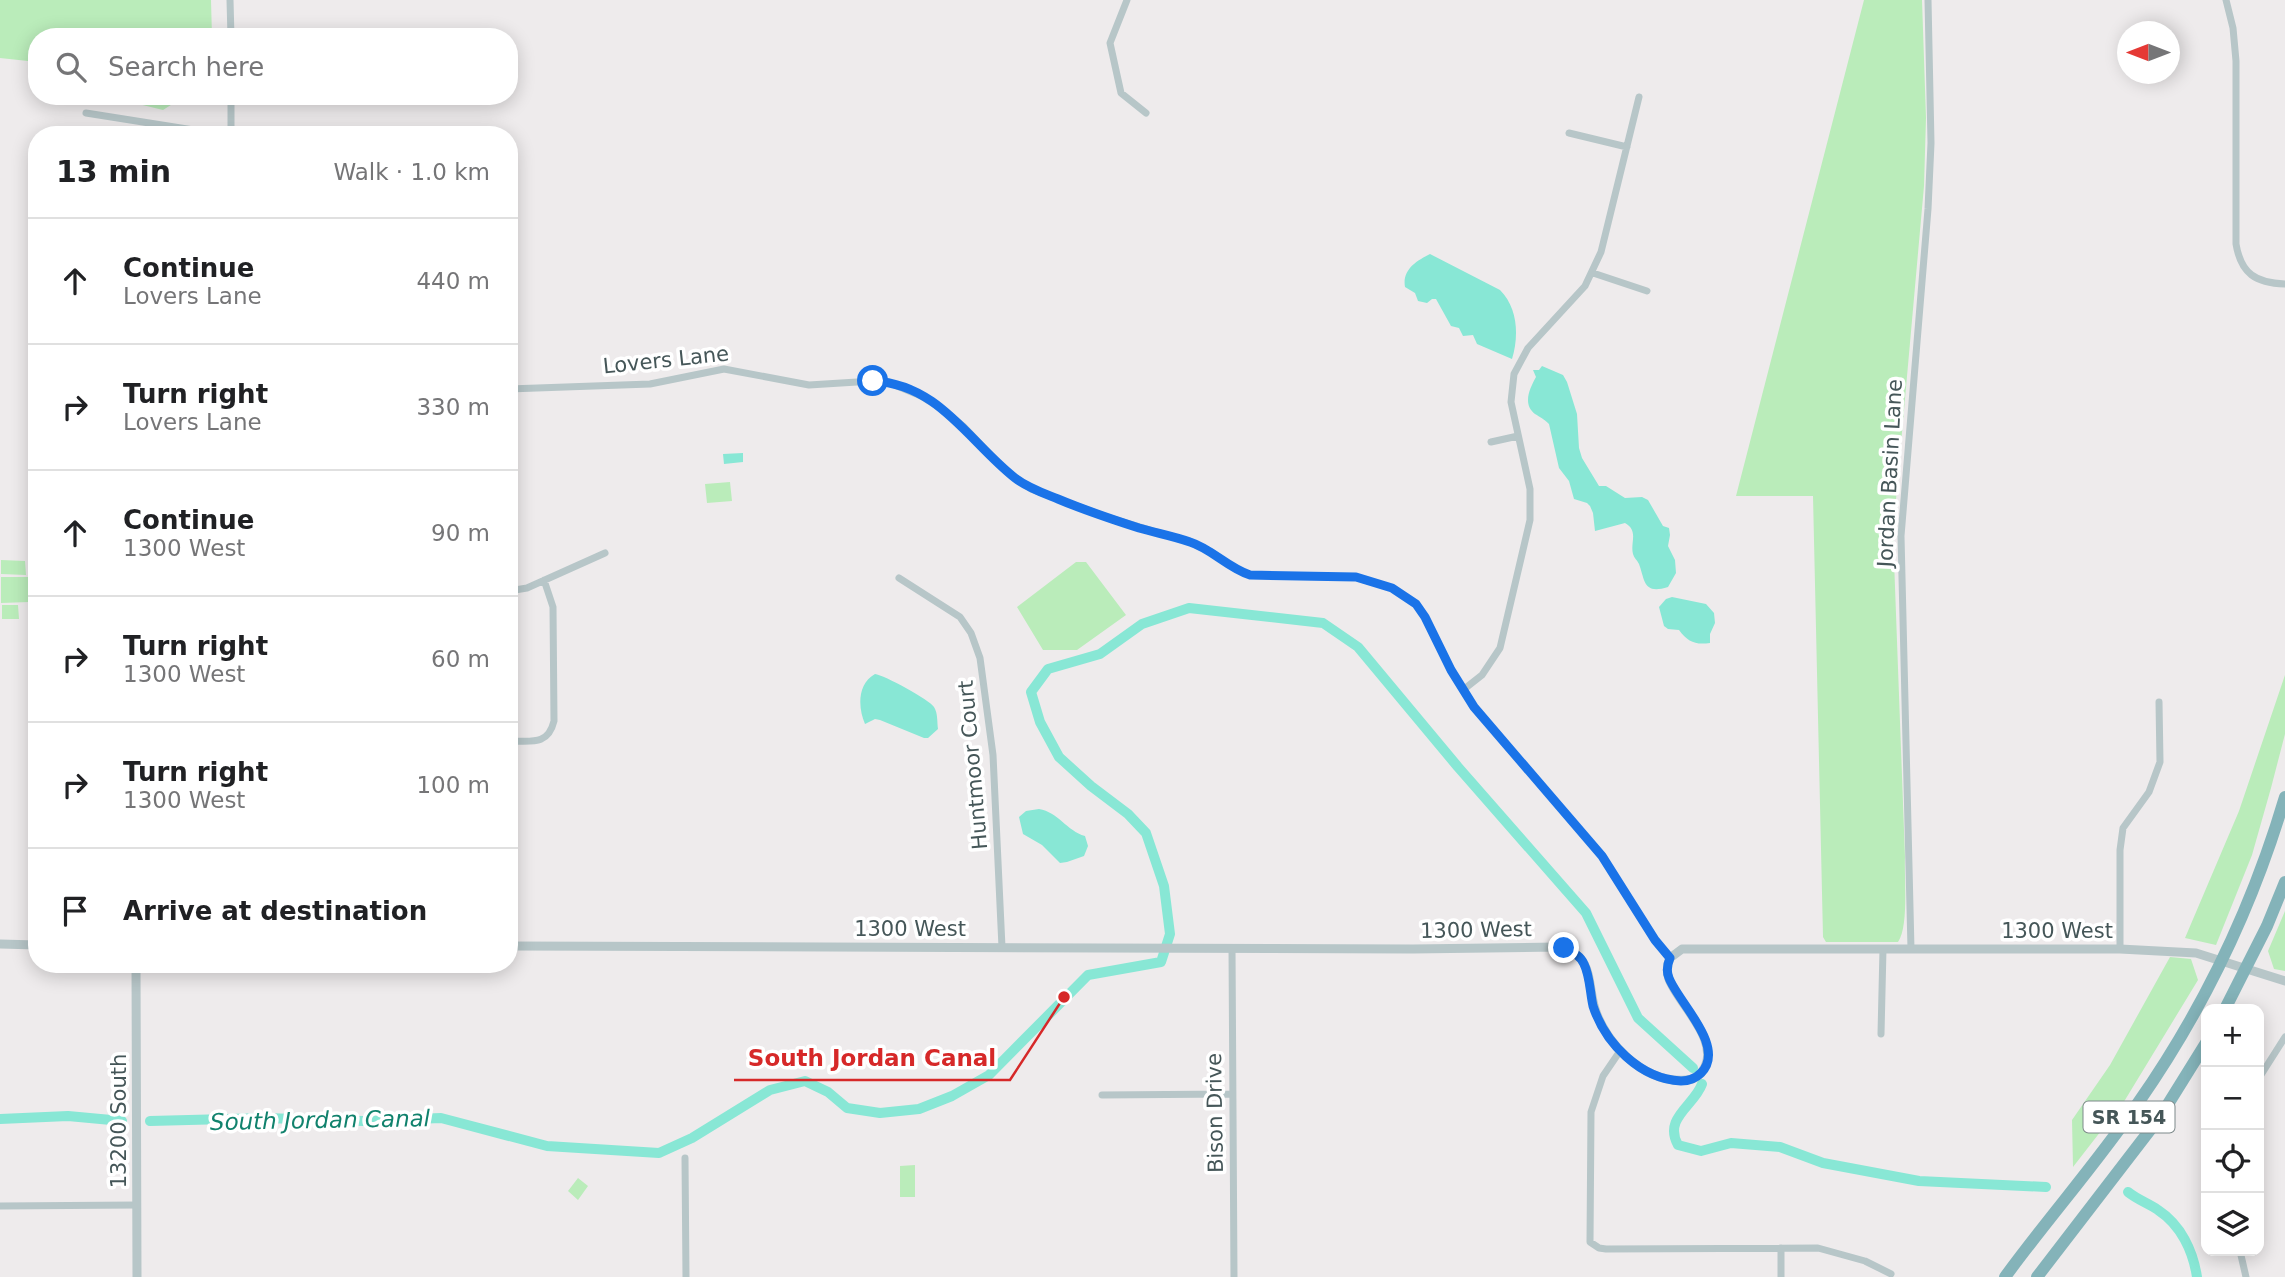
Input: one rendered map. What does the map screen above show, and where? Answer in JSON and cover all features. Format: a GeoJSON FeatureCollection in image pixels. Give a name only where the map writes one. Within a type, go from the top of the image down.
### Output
{"type":"FeatureCollection","features":[{"type":"Feature","properties":{"kind":"highway","name":"SR 154"},"geometry":{"type":"LineString","coordinates":[[2006,1277],[2113,1139],[2167,1060],[2237,927],[2261,870],[2285,797]]}},
{"type":"Feature","properties":{"kind":"highway"},"geometry":{"type":"LineString","coordinates":[[2228,1004],[2261,939],[2285,882]]}},
{"type":"Feature","properties":{"kind":"highway","name":"SR 154"},"geometry":{"type":"LineString","coordinates":[[2037,1277],[2160,1116],[2201,1051]]}},
{"type":"Feature","properties":{"kind":"highway"},"geometry":{"type":"LineString","coordinates":[[1998,1277],[2030,1243]]}},
{"type":"Feature","properties":{"kind":"street"},"geometry":{"type":"LineString","coordinates":[[230,0],[231,28]]}},
{"type":"Feature","properties":{"kind":"street"},"geometry":{"type":"LineString","coordinates":[[1127,0],[1110,43],[1121,93],[1146,113]]}},
{"type":"Feature","properties":{"kind":"street","name":"Jordan Basin Lane"},"geometry":{"type":"LineString","coordinates":[[1912,949],[1901,536],[1929,183],[1931,143],[1928,0]]}},
{"type":"Feature","properties":{"kind":"street"},"geometry":{"type":"LineString","coordinates":[[2226,0],[2233,28],[2236,61],[2238,255],[2243,267],[2252,277],[2267,284],[2285,284]]}},
{"type":"Feature","properties":{"kind":"street"},"geometry":{"type":"LineString","coordinates":[[1463,690],[1487,669],[1500,648],[1529,529],[1530,489],[1512,411],[1511,393],[1518,365],[1528,348],[1580,293],[1594,273],[1639,97]]}},
{"type":"Feature","properties":{"kind":"street"},"geometry":{"type":"LineString","coordinates":[[231,105],[232,126]]}},
{"type":"Feature","properties":{"kind":"street"},"geometry":{"type":"LineString","coordinates":[[86,113],[168,126]]}},
{"type":"Feature","properties":{"kind":"street"},"geometry":{"type":"LineString","coordinates":[[1569,133],[1627,147]]}},
{"type":"Feature","properties":{"kind":"street"},"geometry":{"type":"LineString","coordinates":[[1594,273],[1647,291]]}},
{"type":"Feature","properties":{"kind":"street","name":"Lovers Lane"},"geometry":{"type":"LineString","coordinates":[[518,389],[650,384],[724,369],[809,385],[873,381],[897,385],[921,396],[953,417],[1006,471],[1031,489],[1107,517],[1190,542],[1250,575],[1356,577],[1401,592],[1416,604],[1425,617],[1474,707],[1602,856],[1655,940],[1670,958]]}},
{"type":"Feature","properties":{"kind":"street"},"geometry":{"type":"LineString","coordinates":[[1491,442],[1518,436]]}},
{"type":"Feature","properties":{"kind":"street"},"geometry":{"type":"LineString","coordinates":[[518,590],[605,553]]}},
{"type":"Feature","properties":{"kind":"street","name":"Huntmoor Court"},"geometry":{"type":"LineString","coordinates":[[899,578],[960,617],[971,633],[980,658],[993,755],[1002,947]]}},
{"type":"Feature","properties":{"kind":"street"},"geometry":{"type":"LineString","coordinates":[[518,741],[548,737],[554,721],[553,607],[544,580]]}},
{"type":"Feature","properties":{"kind":"street"},"geometry":{"type":"LineString","coordinates":[[2120,949],[2120,850],[2123,828],[2149,792],[2160,762],[2159,702]]}},
{"type":"Feature","properties":{"kind":"street"},"geometry":{"type":"LineString","coordinates":[[0,944],[28,944]]}},
{"type":"Feature","properties":{"kind":"street","name":"1300 West"},"geometry":{"type":"LineString","coordinates":[[518,946],[1413,949],[1548,946],[1575,953],[1584,963],[1597,1016],[1620,1051],[1637,1065],[1668,1079],[1690,1080],[1705,1067],[1707,1045],[1698,1025],[1669,979],[1667,969],[1675,952],[1686,948],[2120,949],[2196,954],[2285,981]]}},
{"type":"Feature","properties":{"kind":"street","name":"Bison Drive"},"geometry":{"type":"LineString","coordinates":[[1232,948],[1234,1277]]}},
{"type":"Feature","properties":{"kind":"street"},"geometry":{"type":"LineString","coordinates":[[1881,1034],[1883,949]]}},
{"type":"Feature","properties":{"kind":"street","name":"13200 South"},"geometry":{"type":"LineString","coordinates":[[136,973],[137,1277]]}},
{"type":"Feature","properties":{"kind":"street"},"geometry":{"type":"LineString","coordinates":[[2264,1070],[2285,1037]]}},
{"type":"Feature","properties":{"kind":"street"},"geometry":{"type":"LineString","coordinates":[[1620,1051],[1602,1076],[1591,1112],[1590,1242],[1593,1245],[1606,1249],[1818,1248],[1865,1261],[1891,1274]]}},
{"type":"Feature","properties":{"kind":"street"},"geometry":{"type":"LineString","coordinates":[[1102,1096],[1231,1094]]}},
{"type":"Feature","properties":{"kind":"street"},"geometry":{"type":"LineString","coordinates":[[685,1158],[686,1277]]}},
{"type":"Feature","properties":{"kind":"street"},"geometry":{"type":"LineString","coordinates":[[0,1206],[137,1205]]}},
{"type":"Feature","properties":{"kind":"street"},"geometry":{"type":"LineString","coordinates":[[1781,1248],[1781,1277]]}},
{"type":"Feature","properties":{"kind":"street"},"geometry":{"type":"LineString","coordinates":[[2241,1256],[2246,1277]]}},
{"type":"Feature","properties":{"kind":"shaded area"},"geometry":{"type":"Polygon","coordinates":[[[0,0],[211,0],[212,28],[28,28],[28,61],[0,58],[0,0]]]}},
{"type":"Feature","properties":{"kind":"shaded area"},"geometry":{"type":"Polygon","coordinates":[[[1864,0],[1922,0],[1926,118],[1924,186],[1893,533],[1905,914],[1898,942],[1826,942],[1823,937],[1813,496],[1736,496],[1864,0]]]}},
{"type":"Feature","properties":{"kind":"shaded area"},"geometry":{"type":"Polygon","coordinates":[[[143,105],[171,105],[163,110],[143,105]]]}},
{"type":"Feature","properties":{"kind":"shaded area"},"geometry":{"type":"Polygon","coordinates":[[[1430,254],[1500,290],[1506,297],[1514,314],[1516,332],[1512,359],[1477,344],[1473,335],[1463,336],[1459,328],[1451,326],[1436,299],[1427,303],[1418,301],[1415,293],[1405,287],[1408,271],[1430,254]]]}},
{"type":"Feature","properties":{"kind":"shaded area"},"geometry":{"type":"Polygon","coordinates":[[[1542,366],[1563,375],[1567,382],[1577,414],[1582,458],[1599,486],[1606,486],[1625,498],[1642,497],[1648,500],[1663,526],[1669,528],[1668,546],[1675,560],[1676,573],[1668,587],[1654,589],[1646,584],[1633,554],[1633,533],[1629,526],[1625,523],[1595,531],[1590,506],[1574,499],[1569,481],[1559,468],[1549,424],[1529,406],[1530,391],[1536,377],[1533,370],[1539,370],[1542,366]]]}},
{"type":"Feature","properties":{"kind":"shaded area"},"geometry":{"type":"Polygon","coordinates":[[[743,453],[743,462],[724,464],[723,454],[743,453]]]}},
{"type":"Feature","properties":{"kind":"shaded area"},"geometry":{"type":"Polygon","coordinates":[[[730,482],[732,501],[707,503],[705,484],[730,482]]]}},
{"type":"Feature","properties":{"kind":"shaded area"},"geometry":{"type":"Polygon","coordinates":[[[1,560],[25,561],[26,575],[1,574],[1,560]]]}},
{"type":"Feature","properties":{"kind":"shaded area"},"geometry":{"type":"Polygon","coordinates":[[[1076,562],[1086,562],[1126,615],[1077,650],[1043,650],[1017,607],[1076,562]]]}},
{"type":"Feature","properties":{"kind":"shaded area"},"geometry":{"type":"Polygon","coordinates":[[[1,577],[28,577],[28,602],[1,603],[1,577]]]}},
{"type":"Feature","properties":{"kind":"shaded area"},"geometry":{"type":"Polygon","coordinates":[[[1672,597],[1706,604],[1714,613],[1715,623],[1710,634],[1710,643],[1692,642],[1679,630],[1664,626],[1659,607],[1672,597]]]}},
{"type":"Feature","properties":{"kind":"shaded area"},"geometry":{"type":"Polygon","coordinates":[[[2,605],[18,605],[19,619],[2,619],[2,605]]]}},
{"type":"Feature","properties":{"kind":"shaded area"},"geometry":{"type":"Polygon","coordinates":[[[875,674],[906,688],[931,704],[936,712],[938,729],[928,738],[924,738],[880,720],[875,719],[865,724],[861,711],[862,690],[869,678],[875,674]]]}},
{"type":"Feature","properties":{"kind":"shaded area"},"geometry":{"type":"Polygon","coordinates":[[[2285,675],[2285,734],[2252,855],[2216,945],[2185,938],[2239,811],[2285,675]]]}},
{"type":"Feature","properties":{"kind":"shaded area"},"geometry":{"type":"Polygon","coordinates":[[[1039,809],[1052,814],[1085,836],[1088,846],[1084,856],[1060,863],[1042,845],[1023,834],[1019,817],[1026,811],[1039,809]]]}},
{"type":"Feature","properties":{"kind":"shaded area"},"geometry":{"type":"Polygon","coordinates":[[[2285,911],[2285,971],[2274,969],[2268,951],[2285,911]]]}},
{"type":"Feature","properties":{"kind":"shaded area"},"geometry":{"type":"Polygon","coordinates":[[[2170,957],[2191,959],[2198,980],[2125,1100],[2073,1167],[2072,1120],[2110,1065],[2170,957]]]}},
{"type":"Feature","properties":{"kind":"shaded area"},"geometry":{"type":"Polygon","coordinates":[[[915,1165],[915,1197],[900,1197],[900,1166],[915,1165]]]}},
{"type":"Feature","properties":{"kind":"shaded area"},"geometry":{"type":"Polygon","coordinates":[[[578,1178],[588,1186],[578,1200],[568,1191],[578,1178]]]}},
{"type":"Feature","properties":{"kind":"waterway","name":"South Jordan Canal"},"geometry":{"type":"LineString","coordinates":[[150,1121],[264,1118],[363,1121],[441,1118],[547,1146],[659,1153],[692,1138],[770,1090],[805,1081],[828,1092],[847,1108],[880,1113],[919,1109],[952,1096],[989,1075],[1088,975],[1161,962],[1170,934],[1164,886],[1146,833],[1128,814],[1059,757],[1040,722],[1031,692],[1048,669],[1100,654],[1142,624],[1189,608],[1323,623],[1358,647],[1458,767],[1586,913],[1638,1018],[1693,1068]]}},
{"type":"Feature","properties":{"kind":"waterway","name":"South Jordan Canal"},"geometry":{"type":"LineString","coordinates":[[1702,1084],[1674,1127],[1678,1145],[1701,1151],[1731,1143],[1780,1147],[1823,1163],[1919,1181],[2046,1187]]}},
{"type":"Feature","properties":{"kind":"waterway","name":"South Jordan Canal"},"geometry":{"type":"LineString","coordinates":[[0,1119],[68,1116],[122,1121]]}},
{"type":"Feature","properties":{"kind":"waterway","name":"South Jordan Canal"},"geometry":{"type":"LineString","coordinates":[[2128,1192],[2158,1210],[2173,1223],[2189,1248],[2197,1277]]}},
{"type":"Feature","properties":{"kind":"place","name":"South Jordan Canal"},"geometry":{"type":"Point","coordinates":[1064,997]}},
{"type":"Feature","properties":{"kind":"route"},"geometry":{"type":"LineString","coordinates":[[873,381],[904,387],[942,409],[963,426],[1006,471],[1031,489],[1107,517],[1201,546],[1243,573],[1260,577],[1356,577],[1380,583],[1409,598],[1425,617],[1466,696],[1602,856],[1655,940],[1670,958],[1667,969],[1669,979],[1698,1025],[1707,1045],[1707,1058],[1701,1073],[1690,1080],[1668,1079],[1627,1058],[1601,1026],[1584,963],[1575,953],[1564,948]]}}]}
